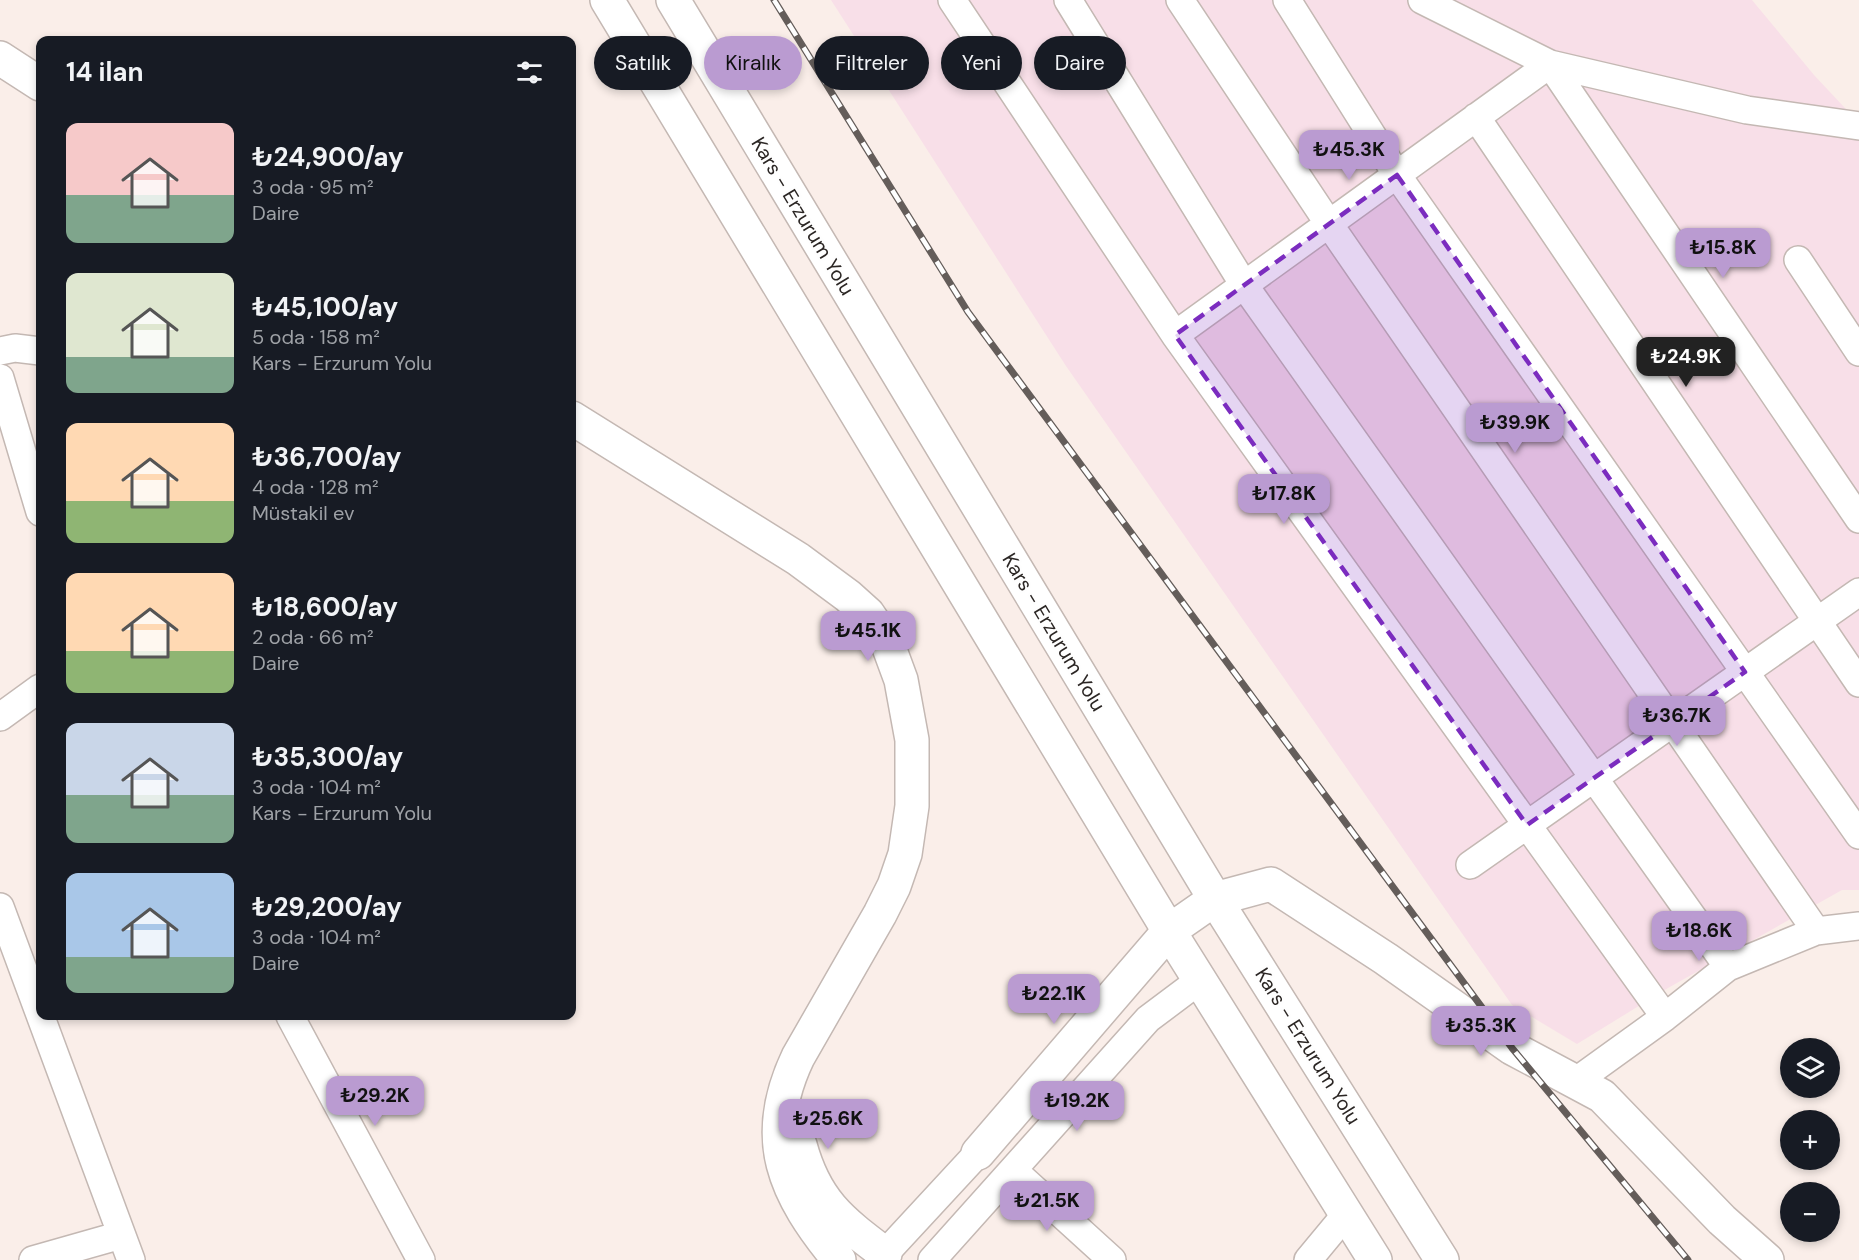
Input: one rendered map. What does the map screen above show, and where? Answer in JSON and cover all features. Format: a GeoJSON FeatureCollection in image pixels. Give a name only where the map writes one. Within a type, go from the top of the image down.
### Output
{"type":"FeatureCollection","features":[{"type":"Feature","properties":{"kind":"main road"},"geometry":{"type":"LineString","coordinates":[[607,0],[1169,931],[1375,1260]]}},
{"type":"Feature","properties":{"kind":"main road","name":"Kars - Erzurum Yolu"},"geometry":{"type":"LineString","coordinates":[[673,0],[1215,898],[1442,1260]]}},
{"type":"Feature","properties":{"kind":"main road"},"geometry":{"type":"LineString","coordinates":[[0,58],[36,81]]}},
{"type":"Feature","properties":{"kind":"main road"},"geometry":{"type":"LineString","coordinates":[[576,420],[798,559],[868,614],[887,642],[901,680],[912,740],[912,806],[905,854],[894,886],[880,914],[811,1034],[787,1080],[782,1098],[778,1136],[782,1161],[795,1199],[813,1228],[839,1260]]}},
{"type":"Feature","properties":{"kind":"main road"},"geometry":{"type":"LineString","coordinates":[[978,1153],[1169,931],[1215,898],[1271,884],[1386,959],[1512,1048],[1602,1096],[1722,1220],[1767,1260]]}},
{"type":"Feature","properties":{"kind":"main road"},"geometry":{"type":"LineString","coordinates":[[811,1034],[796,1116],[805,1163],[813,1184],[826,1202],[849,1227],[885,1258]]}},
{"type":"Feature","properties":{"kind":"street"},"geometry":{"type":"LineString","coordinates":[[952,0],[1175,335],[1665,1017]]}},
{"type":"Feature","properties":{"kind":"street"},"geometry":{"type":"LineString","coordinates":[[1068,0],[1244,285],[1728,967]]}},
{"type":"Feature","properties":{"kind":"street"},"geometry":{"type":"LineString","coordinates":[[1180,0],[1329,224],[1816,931]]}},
{"type":"Feature","properties":{"kind":"street"},"geometry":{"type":"LineString","coordinates":[[1287,0],[1397,174],[1859,835]]}},
{"type":"Feature","properties":{"kind":"street"},"geometry":{"type":"LineString","coordinates":[[1422,0],[1550,64],[1747,110],[1859,126]]}},
{"type":"Feature","properties":{"kind":"street"},"geometry":{"type":"LineString","coordinates":[[1175,335],[1550,64]]}},
{"type":"Feature","properties":{"kind":"street"},"geometry":{"type":"LineString","coordinates":[[1550,64],[1859,519]]}},
{"type":"Feature","properties":{"kind":"street"},"geometry":{"type":"LineString","coordinates":[[1476,117],[1859,683]]}},
{"type":"Feature","properties":{"kind":"street"},"geometry":{"type":"LineString","coordinates":[[1798,260],[1859,352]]}},
{"type":"Feature","properties":{"kind":"street"},"geometry":{"type":"LineString","coordinates":[[0,351],[15,348],[36,351]]}},
{"type":"Feature","properties":{"kind":"street"},"geometry":{"type":"LineString","coordinates":[[0,378],[36,499]]}},
{"type":"Feature","properties":{"kind":"street"},"geometry":{"type":"LineString","coordinates":[[1470,865],[1859,592]]}},
{"type":"Feature","properties":{"kind":"street"},"geometry":{"type":"LineString","coordinates":[[0,717],[36,691]]}},
{"type":"Feature","properties":{"kind":"street"},"geometry":{"type":"LineString","coordinates":[[0,907],[36,1005]]}},
{"type":"Feature","properties":{"kind":"street"},"geometry":{"type":"LineString","coordinates":[[1575,1082],[1665,1017],[1728,967],[1816,931],[1859,926]]}},
{"type":"Feature","properties":{"kind":"street"},"geometry":{"type":"LineString","coordinates":[[932,1260],[1148,1019],[1200,980]]}},
{"type":"Feature","properties":{"kind":"street"},"geometry":{"type":"LineString","coordinates":[[42,1020],[131,1260]]}},
{"type":"Feature","properties":{"kind":"street"},"geometry":{"type":"LineString","coordinates":[[292,1020],[421,1260]]}},
{"type":"Feature","properties":{"kind":"street"},"geometry":{"type":"LineString","coordinates":[[885,1258],[978,1153]]}},
{"type":"Feature","properties":{"kind":"street"},"geometry":{"type":"LineString","coordinates":[[1013,1170],[1112,1260]]}},
{"type":"Feature","properties":{"kind":"street"},"geometry":{"type":"LineString","coordinates":[[1308,1260],[1347,1214]]}},
{"type":"Feature","properties":{"kind":"street"},"geometry":{"type":"LineString","coordinates":[[46,1258],[121,1235]]}},
{"type":"Feature","properties":{"kind":"highlighted area"},"geometry":{"type":"Polygon","coordinates":[[[1397,175],[1745,672],[1527,825],[1175,335],[1397,175]]]}},
{"type":"Feature","properties":{"kind":"shaded area"},"geometry":{"type":"Polygon","coordinates":[[[831,0],[1752,0],[1814,75],[1859,123],[1859,890],[1842,890],[1668,988],[1577,1044],[1512,1005],[1066,366],[889,90],[929,90],[929,36],[854,36],[831,0]]]}},
{"type":"Feature","properties":{"kind":"railway"},"geometry":{"type":"LineString","coordinates":[[774,0],[968,312],[1512,1048],[1688,1260]]}}]}
